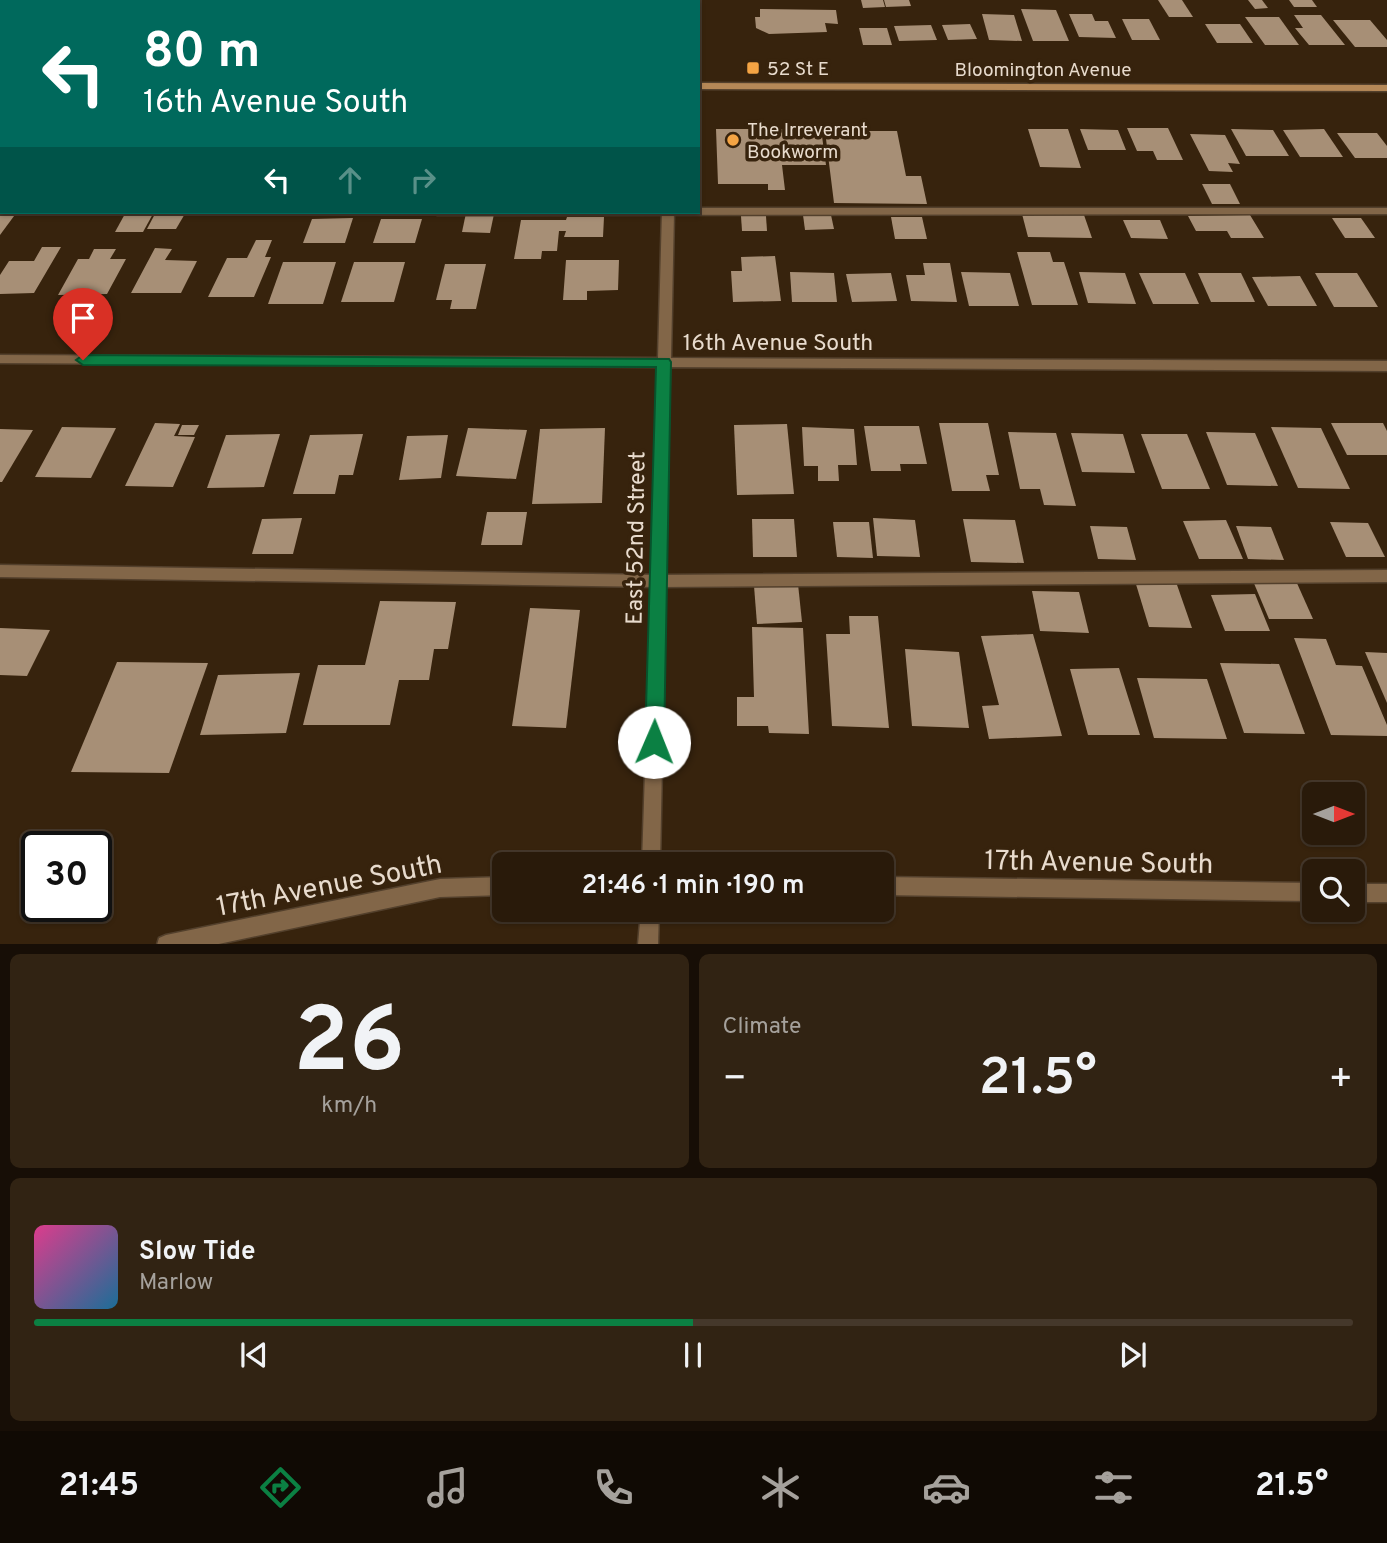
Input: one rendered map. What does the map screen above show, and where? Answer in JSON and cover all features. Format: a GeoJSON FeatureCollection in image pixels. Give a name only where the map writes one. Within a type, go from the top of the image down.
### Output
{"type":"FeatureCollection","features":[{"type":"Feature","properties":{"kind":"street","name":"Bloomington Avenue"},"geometry":{"type":"LineString","coordinates":[[700,86],[1387,88]]}},
{"type":"Feature","properties":{"kind":"street"},"geometry":{"type":"LineString","coordinates":[[700,212],[1387,211]]}},
{"type":"Feature","properties":{"kind":"street","name":"East 52nd Street"},"geometry":{"type":"LineString","coordinates":[[651,852],[668,214]]}},
{"type":"Feature","properties":{"kind":"street","name":"16th Avenue South"},"geometry":{"type":"LineString","coordinates":[[0,359],[1387,366]]}},
{"type":"Feature","properties":{"kind":"street"},"geometry":{"type":"LineString","coordinates":[[0,571],[658,581],[1387,576]]}},
{"type":"Feature","properties":{"kind":"street","name":"17th Avenue South"},"geometry":{"type":"LineString","coordinates":[[166,944],[440,888],[492,886]]}},
{"type":"Feature","properties":{"kind":"street","name":"17th Avenue South"},"geometry":{"type":"LineString","coordinates":[[894,886],[1302,892]]}},
{"type":"Feature","properties":{"kind":"street"},"geometry":{"type":"LineString","coordinates":[[1365,893],[1387,893]]}},
{"type":"Feature","properties":{"kind":"street"},"geometry":{"type":"LineString","coordinates":[[648,944],[649,922]]}},
{"type":"Feature","properties":{"kind":"building"},"geometry":{"type":"Polygon","coordinates":[[[861,0],[883,0],[885,7],[863,8],[861,0]]]}},
{"type":"Feature","properties":{"kind":"building"},"geometry":{"type":"Polygon","coordinates":[[[884,0],[909,0],[911,6],[886,7],[884,0]]]}},
{"type":"Feature","properties":{"kind":"building"},"geometry":{"type":"Polygon","coordinates":[[[1158,0],[1182,0],[1193,17],[1169,17],[1158,0]]]}},
{"type":"Feature","properties":{"kind":"building"},"geometry":{"type":"Polygon","coordinates":[[[1248,0],[1262,0],[1268,8],[1255,9],[1248,0]]]}},
{"type":"Feature","properties":{"kind":"building"},"geometry":{"type":"Polygon","coordinates":[[[1289,0],[1312,0],[1317,7],[1294,7],[1289,0]]]}},
{"type":"Feature","properties":{"kind":"building"},"geometry":{"type":"Polygon","coordinates":[[[760,9],[836,10],[838,24],[825,23],[827,32],[769,34],[756,28],[755,17],[760,17],[760,9]]]}},
{"type":"Feature","properties":{"kind":"building"},"geometry":{"type":"Polygon","coordinates":[[[1021,9],[1056,10],[1069,41],[1033,41],[1021,9]]]}},
{"type":"Feature","properties":{"kind":"building"},"geometry":{"type":"Polygon","coordinates":[[[982,14],[1014,15],[1022,41],[989,40],[982,14]]]}},
{"type":"Feature","properties":{"kind":"building"},"geometry":{"type":"Polygon","coordinates":[[[1069,14],[1092,14],[1095,21],[1108,21],[1116,38],[1079,37],[1069,14]]]}},
{"type":"Feature","properties":{"kind":"building"},"geometry":{"type":"Polygon","coordinates":[[[1294,15],[1321,15],[1345,45],[1309,45],[1295,28],[1303,28],[1294,15]]]}},
{"type":"Feature","properties":{"kind":"building"},"geometry":{"type":"Polygon","coordinates":[[[1245,17],[1279,17],[1299,45],[1265,45],[1245,17]]]}},
{"type":"Feature","properties":{"kind":"building"},"geometry":{"type":"Polygon","coordinates":[[[1122,19],[1149,19],[1160,40],[1132,40],[1122,19]]]}},
{"type":"Feature","properties":{"kind":"building"},"geometry":{"type":"Polygon","coordinates":[[[1333,20],[1370,20],[1387,40],[1387,47],[1355,47],[1333,20]]]}},
{"type":"Feature","properties":{"kind":"building"},"geometry":{"type":"Polygon","coordinates":[[[970,24],[977,39],[948,40],[942,25],[970,24]]]}},
{"type":"Feature","properties":{"kind":"building"},"geometry":{"type":"Polygon","coordinates":[[[1205,24],[1240,24],[1253,43],[1217,43],[1205,24]]]}},
{"type":"Feature","properties":{"kind":"building"},"geometry":{"type":"Polygon","coordinates":[[[931,25],[937,40],[899,41],[894,26],[931,25]]]}},
{"type":"Feature","properties":{"kind":"building"},"geometry":{"type":"Polygon","coordinates":[[[859,28],[887,28],[892,45],[863,45],[859,28]]]}},
{"type":"Feature","properties":{"kind":"building"},"geometry":{"type":"Polygon","coordinates":[[[1127,128],[1168,128],[1183,160],[1157,160],[1153,151],[1137,151],[1127,128]]]}},
{"type":"Feature","properties":{"kind":"building"},"geometry":{"type":"Polygon","coordinates":[[[716,129],[821,129],[826,165],[782,165],[785,190],[768,190],[768,184],[718,184],[716,129]]]}},
{"type":"Feature","properties":{"kind":"building"},"geometry":{"type":"Polygon","coordinates":[[[1028,129],[1068,129],[1081,168],[1040,167],[1028,129]]]}},
{"type":"Feature","properties":{"kind":"building"},"geometry":{"type":"Polygon","coordinates":[[[1080,129],[1118,130],[1126,150],[1088,150],[1080,129]]]}},
{"type":"Feature","properties":{"kind":"building"},"geometry":{"type":"Polygon","coordinates":[[[1231,129],[1273,130],[1289,156],[1246,156],[1231,129]]]}},
{"type":"Feature","properties":{"kind":"building"},"geometry":{"type":"Polygon","coordinates":[[[1324,129],[1343,157],[1300,157],[1283,130],[1324,129]]]}},
{"type":"Feature","properties":{"kind":"building"},"geometry":{"type":"Polygon","coordinates":[[[825,131],[897,131],[906,176],[921,176],[927,204],[834,203],[825,131]]]}},
{"type":"Feature","properties":{"kind":"building"},"geometry":{"type":"Polygon","coordinates":[[[1337,133],[1377,133],[1387,146],[1387,158],[1355,158],[1337,133]]]}},
{"type":"Feature","properties":{"kind":"building"},"geometry":{"type":"Polygon","coordinates":[[[1190,134],[1225,135],[1240,164],[1228,163],[1233,172],[1209,171],[1190,134]]]}},
{"type":"Feature","properties":{"kind":"building"},"geometry":{"type":"Polygon","coordinates":[[[1202,184],[1230,184],[1240,204],[1212,204],[1202,184]]]}},
{"type":"Feature","properties":{"kind":"building"},"geometry":{"type":"Polygon","coordinates":[[[0,214],[16,214],[0,235],[0,214]]]}},
{"type":"Feature","properties":{"kind":"building"},"geometry":{"type":"Polygon","coordinates":[[[125,214],[153,214],[143,232],[115,232],[125,214]]]}},
{"type":"Feature","properties":{"kind":"building"},"geometry":{"type":"Polygon","coordinates":[[[155,214],[185,214],[176,229],[147,229],[155,214]]]}},
{"type":"Feature","properties":{"kind":"building"},"geometry":{"type":"Polygon","coordinates":[[[466,214],[494,214],[490,233],[462,232],[466,214]]]}},
{"type":"Feature","properties":{"kind":"building"},"geometry":{"type":"Polygon","coordinates":[[[1022,214],[1084,215],[1092,238],[1028,237],[1022,214]]]}},
{"type":"Feature","properties":{"kind":"building"},"geometry":{"type":"Polygon","coordinates":[[[803,215],[831,215],[834,229],[805,230],[803,215]]]}},
{"type":"Feature","properties":{"kind":"building"},"geometry":{"type":"Polygon","coordinates":[[[1250,215],[1264,238],[1231,238],[1227,231],[1196,231],[1188,216],[1250,215]]]}},
{"type":"Feature","properties":{"kind":"building"},"geometry":{"type":"Polygon","coordinates":[[[741,216],[766,216],[767,231],[742,231],[741,216]]]}},
{"type":"Feature","properties":{"kind":"building"},"geometry":{"type":"Polygon","coordinates":[[[567,217],[604,217],[603,237],[564,237],[566,231],[559,231],[557,251],[542,251],[541,259],[514,259],[521,220],[566,220],[567,217]]]}},
{"type":"Feature","properties":{"kind":"building"},"geometry":{"type":"Polygon","coordinates":[[[891,217],[922,217],[927,239],[895,239],[891,217]]]}},
{"type":"Feature","properties":{"kind":"building"},"geometry":{"type":"Polygon","coordinates":[[[353,218],[345,243],[303,243],[312,219],[353,218]]]}},
{"type":"Feature","properties":{"kind":"building"},"geometry":{"type":"Polygon","coordinates":[[[1332,218],[1361,218],[1375,238],[1345,238],[1332,218]]]}},
{"type":"Feature","properties":{"kind":"building"},"geometry":{"type":"Polygon","coordinates":[[[381,219],[422,219],[415,243],[373,243],[381,219]]]}},
{"type":"Feature","properties":{"kind":"building"},"geometry":{"type":"Polygon","coordinates":[[[1123,220],[1160,220],[1168,239],[1131,238],[1123,220]]]}},
{"type":"Feature","properties":{"kind":"building"},"geometry":{"type":"Polygon","coordinates":[[[256,240],[272,240],[265,257],[271,257],[254,297],[208,297],[227,258],[247,258],[256,240]]]}},
{"type":"Feature","properties":{"kind":"building"},"geometry":{"type":"Polygon","coordinates":[[[42,247],[61,247],[34,293],[0,294],[0,275],[9,261],[34,261],[42,247]]]}},
{"type":"Feature","properties":{"kind":"building"},"geometry":{"type":"Polygon","coordinates":[[[155,248],[172,249],[165,260],[197,261],[181,293],[131,293],[155,248]]]}},
{"type":"Feature","properties":{"kind":"building"},"geometry":{"type":"Polygon","coordinates":[[[94,249],[116,249],[110,259],[126,259],[107,294],[58,295],[78,259],[89,259],[94,249]]]}},
{"type":"Feature","properties":{"kind":"building"},"geometry":{"type":"Polygon","coordinates":[[[1017,252],[1050,252],[1053,262],[1064,262],[1078,305],[1032,305],[1017,252]]]}},
{"type":"Feature","properties":{"kind":"building"},"geometry":{"type":"Polygon","coordinates":[[[775,256],[781,301],[733,302],[731,271],[742,271],[741,257],[775,256]]]}},
{"type":"Feature","properties":{"kind":"building"},"geometry":{"type":"Polygon","coordinates":[[[566,260],[619,260],[618,290],[587,291],[587,300],[563,300],[566,260]]]}},
{"type":"Feature","properties":{"kind":"building"},"geometry":{"type":"Polygon","coordinates":[[[283,262],[336,262],[323,304],[268,304],[283,262]]]}},
{"type":"Feature","properties":{"kind":"building"},"geometry":{"type":"Polygon","coordinates":[[[354,262],[405,262],[394,302],[341,302],[354,262]]]}},
{"type":"Feature","properties":{"kind":"building"},"geometry":{"type":"Polygon","coordinates":[[[923,263],[950,263],[957,302],[911,301],[906,275],[925,275],[923,263]]]}},
{"type":"Feature","properties":{"kind":"building"},"geometry":{"type":"Polygon","coordinates":[[[445,264],[486,264],[476,309],[450,309],[452,300],[436,300],[445,264]]]}},
{"type":"Feature","properties":{"kind":"building"},"geometry":{"type":"Polygon","coordinates":[[[790,272],[834,273],[837,302],[792,302],[790,272]]]}},
{"type":"Feature","properties":{"kind":"building"},"geometry":{"type":"Polygon","coordinates":[[[961,272],[1010,273],[1019,306],[969,306],[961,272]]]}},
{"type":"Feature","properties":{"kind":"building"},"geometry":{"type":"Polygon","coordinates":[[[1079,272],[1125,273],[1136,304],[1088,303],[1079,272]]]}},
{"type":"Feature","properties":{"kind":"building"},"geometry":{"type":"Polygon","coordinates":[[[891,273],[897,301],[852,302],[846,274],[891,273]]]}},
{"type":"Feature","properties":{"kind":"building"},"geometry":{"type":"Polygon","coordinates":[[[1139,273],[1185,273],[1199,304],[1153,304],[1139,273]]]}},
{"type":"Feature","properties":{"kind":"building"},"geometry":{"type":"Polygon","coordinates":[[[1198,273],[1241,273],[1255,302],[1211,302],[1198,273]]]}},
{"type":"Feature","properties":{"kind":"building"},"geometry":{"type":"Polygon","coordinates":[[[1315,273],[1357,273],[1378,307],[1334,307],[1315,273]]]}},
{"type":"Feature","properties":{"kind":"building"},"geometry":{"type":"Polygon","coordinates":[[[1300,276],[1317,306],[1268,306],[1252,277],[1300,276]]]}},
{"type":"Feature","properties":{"kind":"building"},"geometry":{"type":"Polygon","coordinates":[[[155,423],[180,424],[174,436],[195,437],[173,487],[125,486],[155,423]]]}},
{"type":"Feature","properties":{"kind":"building"},"geometry":{"type":"Polygon","coordinates":[[[939,423],[988,423],[999,475],[986,475],[990,491],[952,491],[939,423]]]}},
{"type":"Feature","properties":{"kind":"building"},"geometry":{"type":"Polygon","coordinates":[[[1331,423],[1383,423],[1387,431],[1387,455],[1347,455],[1331,423]]]}},
{"type":"Feature","properties":{"kind":"building"},"geometry":{"type":"Polygon","coordinates":[[[787,424],[794,494],[737,495],[734,425],[787,424]]]}},
{"type":"Feature","properties":{"kind":"building"},"geometry":{"type":"Polygon","coordinates":[[[182,425],[199,425],[194,435],[178,435],[182,425]]]}},
{"type":"Feature","properties":{"kind":"building"},"geometry":{"type":"Polygon","coordinates":[[[864,426],[919,426],[927,464],[900,464],[901,471],[871,471],[864,426]]]}},
{"type":"Feature","properties":{"kind":"building"},"geometry":{"type":"Polygon","coordinates":[[[62,427],[116,428],[91,478],[35,477],[62,427]]]}},
{"type":"Feature","properties":{"kind":"building"},"geometry":{"type":"Polygon","coordinates":[[[802,427],[854,429],[857,465],[838,465],[839,481],[818,481],[818,466],[804,466],[802,427]]]}},
{"type":"Feature","properties":{"kind":"building"},"geometry":{"type":"Polygon","coordinates":[[[1271,427],[1321,428],[1350,489],[1298,488],[1271,427]]]}},
{"type":"Feature","properties":{"kind":"building"},"geometry":{"type":"Polygon","coordinates":[[[468,428],[527,430],[516,479],[456,476],[468,428]]]}},
{"type":"Feature","properties":{"kind":"building"},"geometry":{"type":"Polygon","coordinates":[[[605,428],[602,503],[532,504],[540,429],[605,428]]]}},
{"type":"Feature","properties":{"kind":"building"},"geometry":{"type":"Polygon","coordinates":[[[0,429],[33,430],[2,482],[0,482],[0,429]]]}},
{"type":"Feature","properties":{"kind":"building"},"geometry":{"type":"Polygon","coordinates":[[[1008,432],[1056,433],[1076,506],[1044,505],[1040,489],[1020,489],[1008,432]]]}},
{"type":"Feature","properties":{"kind":"building"},"geometry":{"type":"Polygon","coordinates":[[[1206,432],[1255,433],[1278,486],[1227,485],[1206,432]]]}},
{"type":"Feature","properties":{"kind":"building"},"geometry":{"type":"Polygon","coordinates":[[[1071,433],[1123,434],[1135,473],[1082,472],[1071,433]]]}},
{"type":"Feature","properties":{"kind":"building"},"geometry":{"type":"Polygon","coordinates":[[[280,434],[264,487],[207,488],[226,435],[280,434]]]}},
{"type":"Feature","properties":{"kind":"building"},"geometry":{"type":"Polygon","coordinates":[[[363,434],[353,475],[339,475],[335,494],[293,494],[310,435],[363,434]]]}},
{"type":"Feature","properties":{"kind":"building"},"geometry":{"type":"Polygon","coordinates":[[[1141,434],[1187,434],[1210,489],[1162,489],[1141,434]]]}},
{"type":"Feature","properties":{"kind":"building"},"geometry":{"type":"Polygon","coordinates":[[[448,435],[441,478],[399,480],[407,436],[448,435]]]}},
{"type":"Feature","properties":{"kind":"building"},"geometry":{"type":"Polygon","coordinates":[[[487,512],[527,512],[522,545],[481,545],[487,512]]]}},
{"type":"Feature","properties":{"kind":"building"},"geometry":{"type":"Polygon","coordinates":[[[302,518],[293,554],[252,554],[262,519],[302,518]]]}},
{"type":"Feature","properties":{"kind":"building"},"geometry":{"type":"Polygon","coordinates":[[[873,518],[915,520],[920,557],[877,556],[873,518]]]}},
{"type":"Feature","properties":{"kind":"building"},"geometry":{"type":"Polygon","coordinates":[[[752,519],[794,519],[797,557],[753,557],[752,519]]]}},
{"type":"Feature","properties":{"kind":"building"},"geometry":{"type":"Polygon","coordinates":[[[963,519],[1015,520],[1024,563],[971,562],[963,519]]]}},
{"type":"Feature","properties":{"kind":"building"},"geometry":{"type":"Polygon","coordinates":[[[1226,520],[1243,559],[1199,559],[1183,521],[1226,520]]]}},
{"type":"Feature","properties":{"kind":"building"},"geometry":{"type":"Polygon","coordinates":[[[833,522],[869,522],[873,558],[837,557],[833,522]]]}},
{"type":"Feature","properties":{"kind":"building"},"geometry":{"type":"Polygon","coordinates":[[[1330,522],[1368,523],[1385,557],[1346,557],[1330,522]]]}},
{"type":"Feature","properties":{"kind":"building"},"geometry":{"type":"Polygon","coordinates":[[[1090,526],[1127,527],[1136,560],[1098,559],[1090,526]]]}},
{"type":"Feature","properties":{"kind":"building"},"geometry":{"type":"Polygon","coordinates":[[[1236,526],[1271,527],[1284,560],[1248,559],[1236,526]]]}},
{"type":"Feature","properties":{"kind":"building"},"geometry":{"type":"Polygon","coordinates":[[[1135,581],[1176,582],[1192,628],[1149,627],[1135,581]]]}},
{"type":"Feature","properties":{"kind":"building"},"geometry":{"type":"Polygon","coordinates":[[[1253,581],[1296,581],[1313,619],[1269,619],[1253,581]]]}},
{"type":"Feature","properties":{"kind":"building"},"geometry":{"type":"Polygon","coordinates":[[[798,584],[802,622],[757,624],[754,586],[798,584]]]}},
{"type":"Feature","properties":{"kind":"building"},"geometry":{"type":"Polygon","coordinates":[[[1032,591],[1079,592],[1089,633],[1040,631],[1032,591]]]}},
{"type":"Feature","properties":{"kind":"building"},"geometry":{"type":"Polygon","coordinates":[[[1255,594],[1270,631],[1225,631],[1211,595],[1255,594]]]}},
{"type":"Feature","properties":{"kind":"building"},"geometry":{"type":"Polygon","coordinates":[[[380,601],[456,602],[448,649],[434,649],[429,680],[399,680],[390,725],[303,725],[318,665],[365,665],[380,601]]]}},
{"type":"Feature","properties":{"kind":"building"},"geometry":{"type":"Polygon","coordinates":[[[530,608],[580,610],[566,728],[512,726],[530,608]]]}},
{"type":"Feature","properties":{"kind":"building"},"geometry":{"type":"Polygon","coordinates":[[[849,616],[878,616],[889,728],[832,726],[826,634],[850,634],[849,616]]]}},
{"type":"Feature","properties":{"kind":"building"},"geometry":{"type":"Polygon","coordinates":[[[752,627],[803,628],[809,734],[769,733],[768,726],[737,726],[737,697],[754,697],[752,627]]]}},
{"type":"Feature","properties":{"kind":"building"},"geometry":{"type":"Polygon","coordinates":[[[0,628],[50,630],[27,676],[0,675],[0,628]]]}},
{"type":"Feature","properties":{"kind":"building"},"geometry":{"type":"Polygon","coordinates":[[[1033,634],[1062,736],[989,739],[982,706],[999,705],[981,636],[1033,634]]]}},
{"type":"Feature","properties":{"kind":"building"},"geometry":{"type":"Polygon","coordinates":[[[1294,638],[1326,639],[1336,665],[1362,666],[1387,725],[1387,736],[1331,735],[1294,638]]]}},
{"type":"Feature","properties":{"kind":"building"},"geometry":{"type":"Polygon","coordinates":[[[905,649],[959,652],[969,728],[912,726],[905,649]]]}},
{"type":"Feature","properties":{"kind":"building"},"geometry":{"type":"Polygon","coordinates":[[[1365,652],[1387,653],[1387,703],[1365,652]]]}},
{"type":"Feature","properties":{"kind":"building"},"geometry":{"type":"Polygon","coordinates":[[[117,662],[208,663],[169,773],[71,772],[117,662]]]}},
{"type":"Feature","properties":{"kind":"building"},"geometry":{"type":"Polygon","coordinates":[[[1220,663],[1279,664],[1305,734],[1244,733],[1220,663]]]}},
{"type":"Feature","properties":{"kind":"building"},"geometry":{"type":"Polygon","coordinates":[[[1119,668],[1140,735],[1088,735],[1070,669],[1119,668]]]}},
{"type":"Feature","properties":{"kind":"building"},"geometry":{"type":"Polygon","coordinates":[[[300,673],[286,733],[200,735],[218,675],[300,673]]]}},
{"type":"Feature","properties":{"kind":"building"},"geometry":{"type":"Polygon","coordinates":[[[1137,678],[1207,679],[1227,739],[1154,738],[1137,678]]]}},
{"type":"Feature","properties":{"kind":"place","name":"52 St E"},"geometry":{"type":"Point","coordinates":[753,68]}},
{"type":"Feature","properties":{"kind":"place","name":"The Irreverant Bookworm"},"geometry":{"type":"Point","coordinates":[733,140]}},
{"type":"Feature","properties":{"kind":"route"},"geometry":{"type":"LineString","coordinates":[[83,360],[663,362],[654,742]]}}]}
